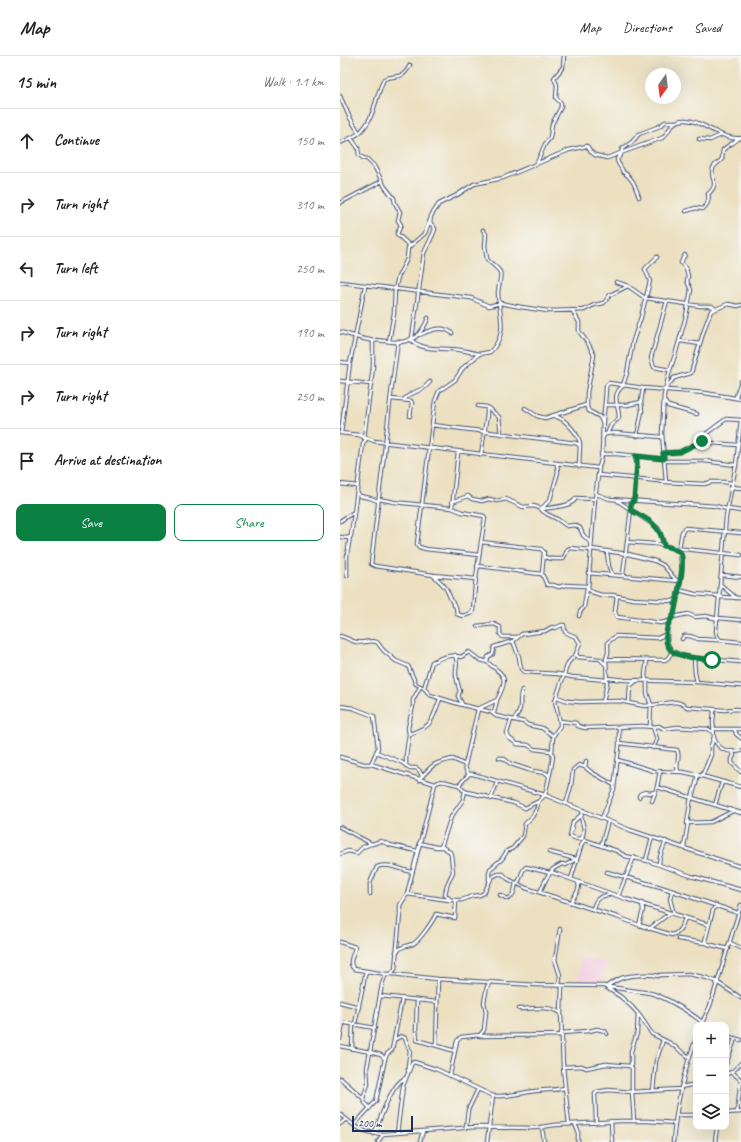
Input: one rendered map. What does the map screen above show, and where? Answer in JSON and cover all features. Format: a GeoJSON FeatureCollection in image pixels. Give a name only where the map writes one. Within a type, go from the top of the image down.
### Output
{"type":"FeatureCollection","features":[{"type":"Feature","properties":{"kind":"street"},"geometry":{"type":"LineString","coordinates":[[537,163],[544,144],[550,138],[552,124],[561,107],[561,103],[556,98],[557,85],[554,78],[563,67],[564,56]]}},
{"type":"Feature","properties":{"kind":"street"},"geometry":{"type":"LineString","coordinates":[[340,143],[359,133],[366,125],[373,112],[384,79],[399,77],[405,73],[410,65]]}},
{"type":"Feature","properties":{"kind":"street"},"geometry":{"type":"LineString","coordinates":[[340,96],[359,133]]}},
{"type":"Feature","properties":{"kind":"street"},"geometry":{"type":"LineString","coordinates":[[639,197],[634,181],[623,172],[617,159],[622,153],[622,149],[632,142],[639,134],[660,126],[665,122],[688,120],[722,135],[740,138]]}},
{"type":"Feature","properties":{"kind":"street"},"geometry":{"type":"LineString","coordinates":[[389,341],[394,313],[395,289],[398,277],[407,259],[407,251],[410,246],[425,232],[432,212],[439,204],[474,184],[503,178],[569,150],[588,146],[595,155],[606,158],[622,153],[666,136],[676,122]]}},
{"type":"Feature","properties":{"kind":"street"},"geometry":{"type":"LineString","coordinates":[[699,139],[710,140],[722,135]]}},
{"type":"Feature","properties":{"kind":"street"},"geometry":{"type":"LineString","coordinates":[[351,138],[358,148],[359,155],[370,161],[378,171],[385,187],[394,198],[400,212],[398,220],[401,225],[397,234],[410,246]]}},
{"type":"Feature","properties":{"kind":"street"},"geometry":{"type":"LineString","coordinates":[[686,211],[696,208],[703,209],[706,206],[709,198],[708,194],[713,190],[715,185],[713,172],[714,167],[722,159],[722,150],[740,138]]}},
{"type":"Feature","properties":{"kind":"street"},"geometry":{"type":"LineString","coordinates":[[340,203],[382,181]]}},
{"type":"Feature","properties":{"kind":"street"},"geometry":{"type":"LineString","coordinates":[[411,340],[413,336],[424,253],[429,240],[435,231],[430,224],[430,219]]}},
{"type":"Feature","properties":{"kind":"street"},"geometry":{"type":"LineString","coordinates":[[411,340],[416,344],[432,349],[450,349],[479,354],[490,352],[498,342],[502,323],[498,292],[501,274],[499,270],[487,259],[485,246],[486,234],[483,230]]}},
{"type":"Feature","properties":{"kind":"street"},"geometry":{"type":"LineString","coordinates":[[666,482],[662,437],[664,401],[670,370],[680,341],[691,290],[687,281],[688,276],[686,268],[681,263],[685,255]]}},
{"type":"Feature","properties":{"kind":"street"},"geometry":{"type":"LineString","coordinates":[[603,437],[607,434],[611,425],[618,418],[616,394],[623,385],[627,373],[629,358],[650,280],[645,268],[657,257]]}},
{"type":"Feature","properties":{"kind":"street"},"geometry":{"type":"LineString","coordinates":[[340,282],[472,298],[489,306],[500,303],[532,310],[548,311],[584,310],[594,305],[601,304],[610,295],[628,286]]}},
{"type":"Feature","properties":{"kind":"street"},"geometry":{"type":"LineString","coordinates":[[616,282],[628,286],[645,298],[700,306],[712,306],[715,309]]}},
{"type":"Feature","properties":{"kind":"street"},"geometry":{"type":"LineString","coordinates":[[365,286],[354,337],[340,433],[359,435],[365,438],[385,442],[458,452],[579,467],[599,468]]}},
{"type":"Feature","properties":{"kind":"street"},"geometry":{"type":"LineString","coordinates":[[667,301],[651,358],[654,367],[670,370]]}},
{"type":"Feature","properties":{"kind":"street"},"geometry":{"type":"LineString","coordinates":[[666,389],[674,378],[691,373],[709,316],[715,309],[729,304],[738,306],[741,305]]}},
{"type":"Feature","properties":{"kind":"street"},"geometry":{"type":"LineString","coordinates":[[572,310],[579,322],[579,331],[594,355],[586,405],[589,411],[600,417],[603,422]]}},
{"type":"Feature","properties":{"kind":"street"},"geometry":{"type":"LineString","coordinates":[[340,332],[354,337],[374,341],[411,340],[417,336],[427,322],[428,318]]}},
{"type":"Feature","properties":{"kind":"street"},"geometry":{"type":"LineString","coordinates":[[417,336],[423,335],[431,330],[447,329],[452,333]]}},
{"type":"Feature","properties":{"kind":"street"},"geometry":{"type":"LineString","coordinates":[[347,576],[347,555],[365,438],[374,360],[374,341]]}},
{"type":"Feature","properties":{"kind":"street"},"geometry":{"type":"LineString","coordinates":[[398,341],[371,564],[375,566],[433,575],[476,579]]}},
{"type":"Feature","properties":{"kind":"street"},"geometry":{"type":"LineString","coordinates":[[680,341],[700,344]]}},
{"type":"Feature","properties":{"kind":"street"},"geometry":{"type":"LineString","coordinates":[[479,354],[461,370],[455,380],[439,391],[435,401],[417,544],[418,547],[479,555]]}},
{"type":"Feature","properties":{"kind":"street"},"geometry":{"type":"LineString","coordinates":[[340,362],[350,364]]}},
{"type":"Feature","properties":{"kind":"street"},"geometry":{"type":"LineString","coordinates":[[340,381],[371,384]]}},
{"type":"Feature","properties":{"kind":"street"},"geometry":{"type":"LineString","coordinates":[[736,397],[741,381]]}},
{"type":"Feature","properties":{"kind":"street"},"geometry":{"type":"LineString","coordinates":[[403,400],[411,394],[424,388],[430,382]]}},
{"type":"Feature","properties":{"kind":"street"},"geometry":{"type":"LineString","coordinates":[[579,616],[584,607],[587,587],[595,499],[603,437],[607,384],[611,383],[644,388],[705,393],[741,399]]}},
{"type":"Feature","properties":{"kind":"street"},"geometry":{"type":"LineString","coordinates":[[637,436],[642,412],[641,402],[644,388]]}},
{"type":"Feature","properties":{"kind":"street"},"geometry":{"type":"LineString","coordinates":[[390,399],[410,401],[412,403],[410,416]]}},
{"type":"Feature","properties":{"kind":"street"},"geometry":{"type":"LineString","coordinates":[[664,401],[668,406],[697,414]]}},
{"type":"Feature","properties":{"kind":"street"},"geometry":{"type":"LineString","coordinates":[[605,405],[617,406],[641,402]]}},
{"type":"Feature","properties":{"kind":"street"},"geometry":{"type":"LineString","coordinates":[[525,408],[541,417],[549,417],[586,405]]}},
{"type":"Feature","properties":{"kind":"street"},"geometry":{"type":"LineString","coordinates":[[478,406],[486,407],[500,419],[501,434]]}},
{"type":"Feature","properties":{"kind":"street"},"geometry":{"type":"LineString","coordinates":[[481,455],[487,414],[486,407]]}},
{"type":"Feature","properties":{"kind":"street"},"geometry":{"type":"LineString","coordinates":[[554,416],[557,416],[570,424],[580,439],[579,467]]}},
{"type":"Feature","properties":{"kind":"street"},"geometry":{"type":"LineString","coordinates":[[663,453],[680,452],[702,441],[707,433],[726,420],[741,420],[736,465],[727,509],[719,596],[717,636],[720,640]]}},
{"type":"Feature","properties":{"kind":"street"},"geometry":{"type":"LineString","coordinates":[[432,425],[576,443],[580,446]]}},
{"type":"Feature","properties":{"kind":"street"},"geometry":{"type":"LineString","coordinates":[[607,434],[615,433],[662,437]]}},
{"type":"Feature","properties":{"kind":"street"},"geometry":{"type":"LineString","coordinates":[[702,441],[711,443],[739,443]]}},
{"type":"Feature","properties":{"kind":"street"},"geometry":{"type":"LineString","coordinates":[[452,508],[458,452]]}},
{"type":"Feature","properties":{"kind":"street"},"geometry":{"type":"LineString","coordinates":[[601,454],[635,456],[664,460],[704,461],[736,465]]}},
{"type":"Feature","properties":{"kind":"street"},"geometry":{"type":"LineString","coordinates":[[623,575],[628,542],[630,510],[633,501],[637,460],[635,456]]}},
{"type":"Feature","properties":{"kind":"street"},"geometry":{"type":"LineString","coordinates":[[540,509],[550,500],[558,472],[557,464]]}},
{"type":"Feature","properties":{"kind":"street"},"geometry":{"type":"LineString","coordinates":[[558,472],[566,465]]}},
{"type":"Feature","properties":{"kind":"street"},"geometry":{"type":"LineString","coordinates":[[598,475],[666,482],[704,484],[711,482],[732,483]]}},
{"type":"Feature","properties":{"kind":"street"},"geometry":{"type":"LineString","coordinates":[[340,484],[358,486]]}},
{"type":"Feature","properties":{"kind":"street"},"geometry":{"type":"LineString","coordinates":[[731,487],[741,488]]}},
{"type":"Feature","properties":{"kind":"street"},"geometry":{"type":"LineString","coordinates":[[357,492],[360,496],[379,500],[452,508],[462,512],[484,516],[485,518],[477,566],[472,613],[462,616],[457,614],[456,607],[453,604],[452,598],[446,588],[433,575]]}},
{"type":"Feature","properties":{"kind":"street"},"geometry":{"type":"LineString","coordinates":[[596,494],[617,500],[716,506],[741,511]]}},
{"type":"Feature","properties":{"kind":"street"},"geometry":{"type":"LineString","coordinates":[[452,502],[466,496],[482,501],[489,499],[498,501],[506,498],[523,507],[535,506],[547,514],[557,518],[567,526],[575,525],[580,528],[583,535],[591,543]]}},
{"type":"Feature","properties":{"kind":"street"},"geometry":{"type":"LineString","coordinates":[[540,509],[552,508],[572,503],[576,498],[595,499]]}},
{"type":"Feature","properties":{"kind":"street"},"geometry":{"type":"LineString","coordinates":[[617,500],[658,528],[664,546]]}},
{"type":"Feature","properties":{"kind":"street"},"geometry":{"type":"LineString","coordinates":[[340,521],[354,512]]}},
{"type":"Feature","properties":{"kind":"street"},"geometry":{"type":"LineString","coordinates":[[680,548],[682,532],[685,528],[741,533]]}},
{"type":"Feature","properties":{"kind":"street"},"geometry":{"type":"LineString","coordinates":[[340,537],[350,537]]}},
{"type":"Feature","properties":{"kind":"street"},"geometry":{"type":"LineString","coordinates":[[481,542],[541,549],[544,552],[542,574],[547,585],[559,587],[566,585],[587,587],[595,594],[633,599],[676,600]]}},
{"type":"Feature","properties":{"kind":"street"},"geometry":{"type":"LineString","coordinates":[[628,542],[741,555]]}},
{"type":"Feature","properties":{"kind":"street"},"geometry":{"type":"LineString","coordinates":[[544,557],[552,559],[564,558],[568,549],[570,548],[626,554],[655,561],[663,565],[676,580]]}},
{"type":"Feature","properties":{"kind":"street"},"geometry":{"type":"LineString","coordinates":[[673,617],[682,570],[682,557],[680,552],[674,548]]}},
{"type":"Feature","properties":{"kind":"street"},"geometry":{"type":"LineString","coordinates":[[607,552],[609,567],[612,574]]}},
{"type":"Feature","properties":{"kind":"street"},"geometry":{"type":"LineString","coordinates":[[477,566],[542,574]]}},
{"type":"Feature","properties":{"kind":"street"},"geometry":{"type":"LineString","coordinates":[[588,573],[680,581]]}},
{"type":"Feature","properties":{"kind":"street"},"geometry":{"type":"LineString","coordinates":[[722,575],[741,577]]}},
{"type":"Feature","properties":{"kind":"street"},"geometry":{"type":"LineString","coordinates":[[722,575],[722,587],[736,598]]}},
{"type":"Feature","properties":{"kind":"street"},"geometry":{"type":"LineString","coordinates":[[678,590],[695,594],[741,598]]}},
{"type":"Feature","properties":{"kind":"street"},"geometry":{"type":"LineString","coordinates":[[617,596],[615,612],[617,617],[661,623],[669,621],[673,617],[688,614],[695,617],[706,616],[718,619],[741,620]]}},
{"type":"Feature","properties":{"kind":"street"},"geometry":{"type":"LineString","coordinates":[[669,621],[666,634],[669,647],[672,652],[694,658],[741,662]]}},
{"type":"Feature","properties":{"kind":"street"},"geometry":{"type":"LineString","coordinates":[[477,626],[496,624],[500,627],[500,634],[503,637],[517,637]]}},
{"type":"Feature","properties":{"kind":"street"},"geometry":{"type":"LineString","coordinates":[[407,894],[452,901],[480,895],[487,889],[490,870],[523,836],[525,824],[529,821],[536,810],[539,801],[544,795],[553,756],[553,736],[559,729],[560,720],[555,704],[568,664],[576,654],[579,646],[578,640],[576,637],[565,632],[564,625],[555,628],[552,626],[545,631],[522,634],[513,641],[494,647],[493,654],[488,657],[487,662]]}},
{"type":"Feature","properties":{"kind":"street"},"geometry":{"type":"LineString","coordinates":[[603,702],[607,679],[606,659],[608,653],[608,642],[616,636],[658,638],[666,634]]}},
{"type":"Feature","properties":{"kind":"street"},"geometry":{"type":"LineString","coordinates":[[340,636],[356,642],[364,643],[370,640],[377,642],[383,650],[396,661],[408,666],[414,681],[420,687],[424,688],[430,695],[462,705],[487,710],[494,713],[496,716],[524,722],[528,725],[542,728],[553,736]]}},
{"type":"Feature","properties":{"kind":"street"},"geometry":{"type":"LineString","coordinates":[[682,639],[684,636],[694,636],[698,639],[741,642]]}},
{"type":"Feature","properties":{"kind":"street"},"geometry":{"type":"LineString","coordinates":[[513,641],[522,671],[527,673],[536,672],[541,674],[558,674],[578,678],[697,682],[741,686]]}},
{"type":"Feature","properties":{"kind":"street"},"geometry":{"type":"LineString","coordinates":[[424,688],[432,662],[447,655],[461,657],[469,652],[478,659],[487,662],[504,676],[503,685],[494,713]]}},
{"type":"Feature","properties":{"kind":"street"},"geometry":{"type":"LineString","coordinates":[[606,659],[665,660],[672,652]]}},
{"type":"Feature","properties":{"kind":"street"},"geometry":{"type":"LineString","coordinates":[[576,654],[578,657],[600,659],[606,665]]}},
{"type":"Feature","properties":{"kind":"street"},"geometry":{"type":"LineString","coordinates":[[455,655],[458,663],[456,675],[460,691],[458,696],[462,705]]}},
{"type":"Feature","properties":{"kind":"street"},"geometry":{"type":"LineString","coordinates":[[694,658],[697,682]]}},
{"type":"Feature","properties":{"kind":"street"},"geometry":{"type":"LineString","coordinates":[[647,660],[645,675],[647,693],[651,705],[651,727],[658,739],[653,748]]}},
{"type":"Feature","properties":{"kind":"street"},"geometry":{"type":"LineString","coordinates":[[629,702],[630,686],[637,680]]}},
{"type":"Feature","properties":{"kind":"street"},"geometry":{"type":"LineString","coordinates":[[406,766],[409,734],[408,728],[413,709],[413,700],[420,687]]}},
{"type":"Feature","properties":{"kind":"street"},"geometry":{"type":"LineString","coordinates":[[522,690],[520,696],[521,708],[510,722],[507,733],[509,738],[517,744],[525,744],[534,749],[552,753]]}},
{"type":"Feature","properties":{"kind":"street"},"geometry":{"type":"LineString","coordinates":[[557,697],[568,701],[629,702],[638,705],[675,702],[687,707],[741,710]]}},
{"type":"Feature","properties":{"kind":"street"},"geometry":{"type":"LineString","coordinates":[[409,734],[420,731],[430,724],[440,699]]}},
{"type":"Feature","properties":{"kind":"street"},"geometry":{"type":"LineString","coordinates":[[478,709],[497,700]]}},
{"type":"Feature","properties":{"kind":"street"},"geometry":{"type":"LineString","coordinates":[[340,706],[353,708],[374,716],[378,748],[371,764]]}},
{"type":"Feature","properties":{"kind":"street"},"geometry":{"type":"LineString","coordinates":[[478,709],[465,765],[469,774],[544,795],[652,837],[741,866]]}},
{"type":"Feature","properties":{"kind":"street"},"geometry":{"type":"LineString","coordinates":[[702,776],[710,758],[710,749],[714,737],[714,711],[712,709]]}},
{"type":"Feature","properties":{"kind":"street"},"geometry":{"type":"LineString","coordinates":[[560,720],[576,723],[578,726],[585,728],[659,726],[664,729],[677,727],[714,730],[741,730]]}},
{"type":"Feature","properties":{"kind":"street"},"geometry":{"type":"LineString","coordinates":[[602,818],[614,789],[620,744],[619,727]]}},
{"type":"Feature","properties":{"kind":"street"},"geometry":{"type":"LineString","coordinates":[[735,730],[737,735],[741,738]]}},
{"type":"Feature","properties":{"kind":"street"},"geometry":{"type":"LineString","coordinates":[[714,737],[718,746],[724,750],[741,751]]}},
{"type":"Feature","properties":{"kind":"street"},"geometry":{"type":"LineString","coordinates":[[620,744],[678,750],[678,772]]}},
{"type":"Feature","properties":{"kind":"street"},"geometry":{"type":"LineString","coordinates":[[732,751],[734,755],[732,763],[741,772]]}},
{"type":"Feature","properties":{"kind":"street"},"geometry":{"type":"LineString","coordinates":[[376,752],[401,762],[406,766],[419,770],[422,776]]}},
{"type":"Feature","properties":{"kind":"street"},"geometry":{"type":"LineString","coordinates":[[340,756],[364,764],[371,764],[418,780],[435,784],[442,781],[459,785],[465,791],[491,799],[514,803],[527,808],[539,801]]}},
{"type":"Feature","properties":{"kind":"street"},"geometry":{"type":"LineString","coordinates":[[499,758],[503,758],[511,764],[532,772],[546,773],[549,776]]}},
{"type":"Feature","properties":{"kind":"street"},"geometry":{"type":"LineString","coordinates":[[418,780],[438,762],[453,759],[465,765]]}},
{"type":"Feature","properties":{"kind":"street"},"geometry":{"type":"LineString","coordinates":[[618,760],[654,771],[697,774],[741,787]]}},
{"type":"Feature","properties":{"kind":"street"},"geometry":{"type":"LineString","coordinates":[[585,767],[586,761]]}},
{"type":"Feature","properties":{"kind":"street"},"geometry":{"type":"LineString","coordinates":[[566,804],[571,786],[573,770],[579,765],[585,767],[614,785]]}},
{"type":"Feature","properties":{"kind":"street"},"geometry":{"type":"LineString","coordinates":[[652,801],[657,787],[660,771]]}},
{"type":"Feature","properties":{"kind":"street"},"geometry":{"type":"LineString","coordinates":[[459,785],[469,774]]}},
{"type":"Feature","properties":{"kind":"street"},"geometry":{"type":"LineString","coordinates":[[684,847],[691,798],[693,788],[697,781],[697,774]]}},
{"type":"Feature","properties":{"kind":"street"},"geometry":{"type":"LineString","coordinates":[[491,799],[498,782]]}},
{"type":"Feature","properties":{"kind":"street"},"geometry":{"type":"LineString","coordinates":[[715,805],[722,782]]}},
{"type":"Feature","properties":{"kind":"street"},"geometry":{"type":"LineString","coordinates":[[391,974],[395,969],[400,914],[399,908],[407,894],[435,784]]}},
{"type":"Feature","properties":{"kind":"street"},"geometry":{"type":"LineString","coordinates":[[657,787],[741,813]]}},
{"type":"Feature","properties":{"kind":"street"},"geometry":{"type":"LineString","coordinates":[[419,843],[440,848],[451,817],[463,800],[465,791]]}},
{"type":"Feature","properties":{"kind":"street"},"geometry":{"type":"LineString","coordinates":[[638,797],[645,792],[655,792]]}},
{"type":"Feature","properties":{"kind":"street"},"geometry":{"type":"LineString","coordinates":[[571,879],[583,840],[584,829],[581,815],[582,810]]}},
{"type":"Feature","properties":{"kind":"street"},"geometry":{"type":"LineString","coordinates":[[687,824],[689,822],[711,822],[724,817],[733,811]]}},
{"type":"Feature","properties":{"kind":"street"},"geometry":{"type":"LineString","coordinates":[[581,815],[573,822],[570,836],[617,851],[625,856],[646,860],[686,874],[741,890]]}},
{"type":"Feature","properties":{"kind":"street"},"geometry":{"type":"LineString","coordinates":[[601,846],[608,821]]}},
{"type":"Feature","properties":{"kind":"street"},"geometry":{"type":"LineString","coordinates":[[340,827],[372,844]]}},
{"type":"Feature","properties":{"kind":"street"},"geometry":{"type":"LineString","coordinates":[[646,860],[652,837]]}},
{"type":"Feature","properties":{"kind":"street"},"geometry":{"type":"LineString","coordinates":[[340,854],[348,851],[357,853],[363,847],[381,841],[390,845],[417,851]]}},
{"type":"Feature","properties":{"kind":"street"},"geometry":{"type":"LineString","coordinates":[[658,864],[659,857],[666,841]]}},
{"type":"Feature","properties":{"kind":"street"},"geometry":{"type":"LineString","coordinates":[[441,846],[450,852],[451,855],[453,872],[447,885],[445,895],[452,901]]}},
{"type":"Feature","properties":{"kind":"street"},"geometry":{"type":"LineString","coordinates":[[550,852],[576,859]]}},
{"type":"Feature","properties":{"kind":"street"},"geometry":{"type":"LineString","coordinates":[[618,896],[634,857]]}},
{"type":"Feature","properties":{"kind":"street"},"geometry":{"type":"LineString","coordinates":[[540,892],[550,873],[560,865],[566,865],[576,859]]}},
{"type":"Feature","properties":{"kind":"street"},"geometry":{"type":"LineString","coordinates":[[370,894],[370,883],[379,866],[388,866],[412,872]]}},
{"type":"Feature","properties":{"kind":"street"},"geometry":{"type":"LineString","coordinates":[[500,895],[505,898],[511,897],[516,883],[519,882],[523,870],[526,867],[571,879],[618,896],[709,925]]}},
{"type":"Feature","properties":{"kind":"street"},"geometry":{"type":"LineString","coordinates":[[607,872],[672,890],[738,913]]}},
{"type":"Feature","properties":{"kind":"street"},"geometry":{"type":"LineString","coordinates":[[489,880],[500,874],[505,875],[508,879],[526,888],[593,909],[649,929],[674,935],[680,929],[685,918]]}},
{"type":"Feature","properties":{"kind":"street"},"geometry":{"type":"LineString","coordinates":[[571,902],[574,894],[578,891],[578,882]]}},
{"type":"Feature","properties":{"kind":"street"},"geometry":{"type":"LineString","coordinates":[[672,890],[670,899],[674,914]]}},
{"type":"Feature","properties":{"kind":"street"},"geometry":{"type":"LineString","coordinates":[[593,909],[595,902],[599,898],[613,894]]}},
{"type":"Feature","properties":{"kind":"street"},"geometry":{"type":"LineString","coordinates":[[396,953],[403,946],[415,942],[432,924],[436,914],[455,918],[456,901]]}},
{"type":"Feature","properties":{"kind":"street"},"geometry":{"type":"LineString","coordinates":[[639,925],[643,910],[642,904]]}},
{"type":"Feature","properties":{"kind":"street"},"geometry":{"type":"LineString","coordinates":[[705,943],[713,910],[716,905]]}},
{"type":"Feature","properties":{"kind":"street"},"geometry":{"type":"LineString","coordinates":[[702,1022],[718,983],[741,905]]}},
{"type":"Feature","properties":{"kind":"street"},"geometry":{"type":"LineString","coordinates":[[649,929],[671,913]]}},
{"type":"Feature","properties":{"kind":"street"},"geometry":{"type":"LineString","coordinates":[[560,929],[555,960],[560,975],[561,986],[564,1088],[569,1125]]}},
{"type":"Feature","properties":{"kind":"street"},"geometry":{"type":"LineString","coordinates":[[678,939],[705,943],[728,949]]}},
{"type":"Feature","properties":{"kind":"street"},"geometry":{"type":"LineString","coordinates":[[340,942],[355,946],[350,961],[352,967],[356,970],[438,979],[561,986],[605,986],[658,994],[692,1014],[701,1022]]}},
{"type":"Feature","properties":{"kind":"street"},"geometry":{"type":"LineString","coordinates":[[730,943],[741,948]]}},
{"type":"Feature","properties":{"kind":"street"},"geometry":{"type":"LineString","coordinates":[[352,1049],[354,1024],[366,971]]}},
{"type":"Feature","properties":{"kind":"street"},"geometry":{"type":"LineString","coordinates":[[363,1098],[368,1084],[367,1068],[382,984],[386,974]]}},
{"type":"Feature","properties":{"kind":"street"},"geometry":{"type":"LineString","coordinates":[[605,986],[628,975],[652,974],[658,976],[688,974],[708,978],[741,998]]}},
{"type":"Feature","properties":{"kind":"street"},"geometry":{"type":"LineString","coordinates":[[436,1045],[438,979]]}},
{"type":"Feature","properties":{"kind":"street"},"geometry":{"type":"LineString","coordinates":[[477,1036],[484,1030],[486,1012],[484,1002],[487,987],[490,982]]}},
{"type":"Feature","properties":{"kind":"street"},"geometry":{"type":"LineString","coordinates":[[605,986],[621,997],[638,1014],[651,1032],[689,1057]]}},
{"type":"Feature","properties":{"kind":"street"},"geometry":{"type":"LineString","coordinates":[[380,996],[437,1002]]}},
{"type":"Feature","properties":{"kind":"street"},"geometry":{"type":"LineString","coordinates":[[340,1046],[381,1055],[387,1054],[392,1050],[402,999]]}},
{"type":"Feature","properties":{"kind":"street"},"geometry":{"type":"LineString","coordinates":[[417,1000],[416,1038],[419,1041],[455,1051]]}},
{"type":"Feature","properties":{"kind":"street"},"geometry":{"type":"LineString","coordinates":[[340,1002],[359,1006]]}},
{"type":"Feature","properties":{"kind":"street"},"geometry":{"type":"LineString","coordinates":[[519,1009],[550,1009],[561,1013]]}},
{"type":"Feature","properties":{"kind":"street"},"geometry":{"type":"LineString","coordinates":[[634,1121],[631,1051],[637,1033],[638,1014]]}},
{"type":"Feature","properties":{"kind":"street"},"geometry":{"type":"LineString","coordinates":[[340,1040],[342,1022],[375,1028]]}},
{"type":"Feature","properties":{"kind":"street"},"geometry":{"type":"LineString","coordinates":[[450,1075],[457,1042],[459,1039],[477,1036],[562,1034],[599,1029],[605,1031],[607,1034]]}},
{"type":"Feature","properties":{"kind":"street"},"geometry":{"type":"LineString","coordinates":[[394,1040],[401,1036],[406,1040],[411,1052],[408,1062],[408,1072]]}},
{"type":"Feature","properties":{"kind":"street"},"geometry":{"type":"LineString","coordinates":[[729,1037],[741,1040]]}},
{"type":"Feature","properties":{"kind":"street"},"geometry":{"type":"LineString","coordinates":[[728,1058],[734,1039]]}},
{"type":"Feature","properties":{"kind":"street"},"geometry":{"type":"LineString","coordinates":[[653,1091],[656,1062],[663,1040]]}},
{"type":"Feature","properties":{"kind":"street"},"geometry":{"type":"LineString","coordinates":[[672,1142],[681,1088],[693,1047]]}},
{"type":"Feature","properties":{"kind":"street"},"geometry":{"type":"LineString","coordinates":[[354,1126],[376,1101],[387,1054]]}},
{"type":"Feature","properties":{"kind":"street"},"geometry":{"type":"LineString","coordinates":[[381,1055],[385,1060]]}},
{"type":"Feature","properties":{"kind":"street"},"geometry":{"type":"LineString","coordinates":[[397,1132],[405,1078],[412,1063],[414,1062],[450,1075],[493,1096],[564,1088]]}},
{"type":"Feature","properties":{"kind":"street"},"geometry":{"type":"LineString","coordinates":[[729,1073],[741,1063]]}},
{"type":"Feature","properties":{"kind":"street"},"geometry":{"type":"LineString","coordinates":[[563,1067],[582,1066],[586,1068],[612,1064],[631,1067]]}},
{"type":"Feature","properties":{"kind":"street"},"geometry":{"type":"LineString","coordinates":[[732,1072],[741,1080],[736,1112]]}},
{"type":"Feature","properties":{"kind":"street"},"geometry":{"type":"LineString","coordinates":[[340,1078],[363,1098],[365,1103],[370,1108]]}},
{"type":"Feature","properties":{"kind":"street"},"geometry":{"type":"LineString","coordinates":[[374,1134],[392,1093],[399,1082],[405,1078]]}},
{"type":"Feature","properties":{"kind":"street"},"geometry":{"type":"LineString","coordinates":[[596,1123],[596,1092],[608,1090],[632,1092],[653,1091],[681,1088],[693,1085]]}},
{"type":"Feature","properties":{"kind":"street"},"geometry":{"type":"LineString","coordinates":[[466,1127],[468,1110],[478,1089]]}},
{"type":"Feature","properties":{"kind":"street"},"geometry":{"type":"LineString","coordinates":[[487,1142],[493,1096]]}},
{"type":"Feature","properties":{"kind":"street"},"geometry":{"type":"LineString","coordinates":[[729,1113],[741,1112]]}},
{"type":"Feature","properties":{"kind":"street"},"geometry":{"type":"LineString","coordinates":[[340,1114],[362,1131],[374,1134],[466,1127],[542,1127],[634,1121],[676,1123]]}},
{"type":"Feature","properties":{"kind":"street"},"geometry":{"type":"LineString","coordinates":[[677,1115],[693,1115]]}},
{"type":"Feature","properties":{"kind":"street"},"geometry":{"type":"LineString","coordinates":[[340,1124],[346,1119]]}},
{"type":"Feature","properties":{"kind":"street"},"geometry":{"type":"LineString","coordinates":[[611,1122],[612,1142]]}},
{"type":"Feature","properties":{"kind":"street"},"geometry":{"type":"LineString","coordinates":[[575,1124],[578,1131],[578,1142]]}},
{"type":"Feature","properties":{"kind":"street"},"geometry":{"type":"LineString","coordinates":[[542,1127],[544,1142]]}},
{"type":"Feature","properties":{"kind":"street"},"geometry":{"type":"LineString","coordinates":[[715,1142],[717,1130]]}},
{"type":"Feature","properties":{"kind":"street"},"geometry":{"type":"LineString","coordinates":[[420,1142],[423,1131]]}},
{"type":"Feature","properties":{"kind":"street"},"geometry":{"type":"LineString","coordinates":[[378,1142],[383,1134]]}},
{"type":"Feature","properties":{"kind":"shaded area"},"geometry":{"type":"Polygon","coordinates":[[[582,957],[608,963],[600,981],[577,982],[582,957]]]}},
{"type":"Feature","properties":{"kind":"route"},"geometry":{"type":"LineString","coordinates":[[702,441],[699,441],[687,450],[676,453],[663,453],[664,459],[635,456],[637,465],[634,501],[631,503],[630,510],[648,520],[658,528],[664,546],[674,548],[680,552],[682,557],[682,570],[674,614],[669,622],[666,635],[671,651],[702,660],[712,660]]}}]}
